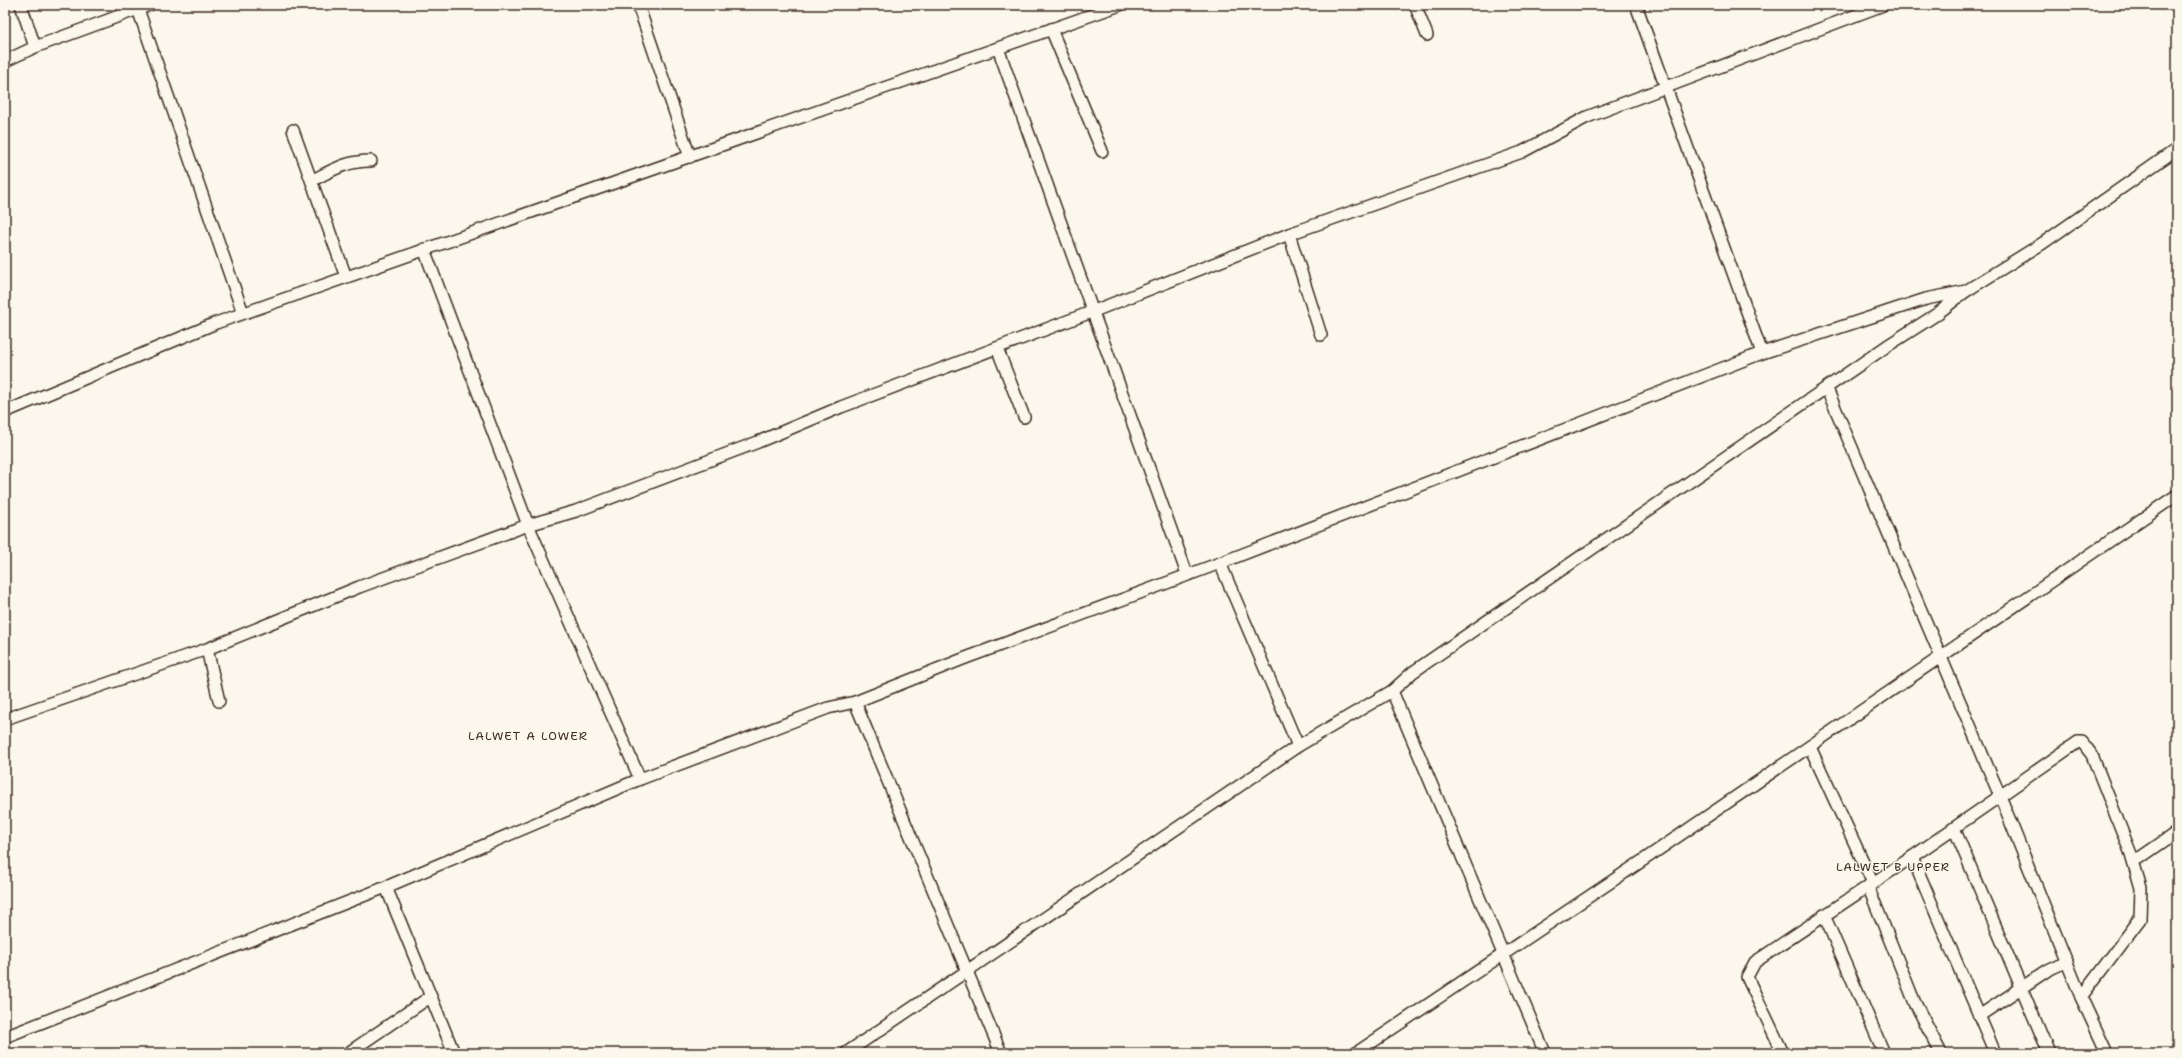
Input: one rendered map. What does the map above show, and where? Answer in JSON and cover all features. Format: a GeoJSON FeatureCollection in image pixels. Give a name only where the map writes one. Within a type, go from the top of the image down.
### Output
{"type":"FeatureCollection","features":[{"type":"Feature","properties":{"kind":"street"},"geometry":{"type":"LineString","coordinates":[[21,5],[35,47]]}},
{"type":"Feature","properties":{"kind":"street"},"geometry":{"type":"LineString","coordinates":[[5,61],[35,47],[149,5]]}},
{"type":"Feature","properties":{"kind":"street"},"geometry":{"type":"LineString","coordinates":[[638,5],[690,157]]}},
{"type":"Feature","properties":{"kind":"street"},"geometry":{"type":"LineString","coordinates":[[5,412],[243,313],[1120,5]]}},
{"type":"Feature","properties":{"kind":"street"},"geometry":{"type":"LineString","coordinates":[[1415,5],[1427,35]]}},
{"type":"Feature","properties":{"kind":"street"},"geometry":{"type":"LineString","coordinates":[[1636,5],[1762,353]]}},
{"type":"Feature","properties":{"kind":"street"},"geometry":{"type":"LineString","coordinates":[[5,720],[208,649],[359,587],[528,525],[576,511],[1289,234],[1522,152],[1587,117],[1883,5]]}},
{"type":"Feature","properties":{"kind":"street"},"geometry":{"type":"LineString","coordinates":[[138,9],[243,313]]}},
{"type":"Feature","properties":{"kind":"street"},"geometry":{"type":"LineString","coordinates":[[1051,29],[1102,151]]}},
{"type":"Feature","properties":{"kind":"street"},"geometry":{"type":"LineString","coordinates":[[998,48],[1094,311],[1187,574]]}},
{"type":"Feature","properties":{"kind":"street"},"geometry":{"type":"LineString","coordinates":[[293,130],[313,180],[346,276]]}},
{"type":"Feature","properties":{"kind":"street"},"geometry":{"type":"LineString","coordinates":[[846,1053],[1298,746],[1392,691],[1414,672],[1888,346],[1937,314],[1966,291],[2043,243],[2177,149]]}},
{"type":"Feature","properties":{"kind":"street"},"geometry":{"type":"LineString","coordinates":[[313,180],[342,165],[355,161],[371,161]]}},
{"type":"Feature","properties":{"kind":"street"},"geometry":{"type":"LineString","coordinates":[[1289,234],[1321,335]]}},
{"type":"Feature","properties":{"kind":"street"},"geometry":{"type":"LineString","coordinates":[[424,249],[528,525],[640,779]]}},
{"type":"Feature","properties":{"kind":"street"},"geometry":{"type":"LineString","coordinates":[[5,1036],[386,887],[640,779],[828,708],[855,702],[1187,574],[1220,563],[1762,353],[1919,301],[1966,291]]}},
{"type":"Feature","properties":{"kind":"street"},"geometry":{"type":"LineString","coordinates":[[997,348],[1024,417]]}},
{"type":"Feature","properties":{"kind":"street"},"geometry":{"type":"LineString","coordinates":[[1827,389],[2000,796],[2081,997],[2107,1053]]}},
{"type":"Feature","properties":{"kind":"street"},"geometry":{"type":"LineString","coordinates":[[1356,1053],[1810,747],[2177,495]]}},
{"type":"Feature","properties":{"kind":"street"},"geometry":{"type":"LineString","coordinates":[[1220,563],[1298,746]]}},
{"type":"Feature","properties":{"kind":"street"},"geometry":{"type":"LineString","coordinates":[[208,649],[219,701]]}},
{"type":"Feature","properties":{"kind":"street"},"geometry":{"type":"LineString","coordinates":[[1392,691],[1545,1053]]}},
{"type":"Feature","properties":{"kind":"street"},"geometry":{"type":"LineString","coordinates":[[855,702],[1001,1053]]}},
{"type":"Feature","properties":{"kind":"street"},"geometry":{"type":"LineString","coordinates":[[1783,1053],[1747,976],[1748,971],[1763,955],[1912,857],[2073,744],[2082,742],[2092,755],[2133,860],[2141,888],[2140,919],[2081,997]]}},
{"type":"Feature","properties":{"kind":"street"},"geometry":{"type":"LineString","coordinates":[[1810,747],[1871,884],[1916,1003],[1941,1053]]}},
{"type":"Feature","properties":{"kind":"street"},"geometry":{"type":"LineString","coordinates":[[1954,828],[2049,1053]]}},
{"type":"Feature","properties":{"kind":"street"},"geometry":{"type":"LineString","coordinates":[[2133,860],[2141,858],[2177,832]]}},
{"type":"Feature","properties":{"kind":"street"},"geometry":{"type":"LineString","coordinates":[[1912,857],[1995,1053]]}},
{"type":"Feature","properties":{"kind":"street"},"geometry":{"type":"LineString","coordinates":[[386,887],[454,1053]]}},
{"type":"Feature","properties":{"kind":"street"},"geometry":{"type":"LineString","coordinates":[[1824,915],[1884,1053]]}},
{"type":"Feature","properties":{"kind":"street"},"geometry":{"type":"LineString","coordinates":[[1979,1016],[2048,970],[2067,961]]}},
{"type":"Feature","properties":{"kind":"street"},"geometry":{"type":"LineString","coordinates":[[348,1053],[430,997]]}},
{"type":"Feature","properties":{"kind":"district","name":"LALWET A LOWER"},"geometry":{"type":"Point","coordinates":[528,736]}},
{"type":"Feature","properties":{"kind":"district","name":"LALWET B UPPER"},"geometry":{"type":"Point","coordinates":[1893,867]}}]}
